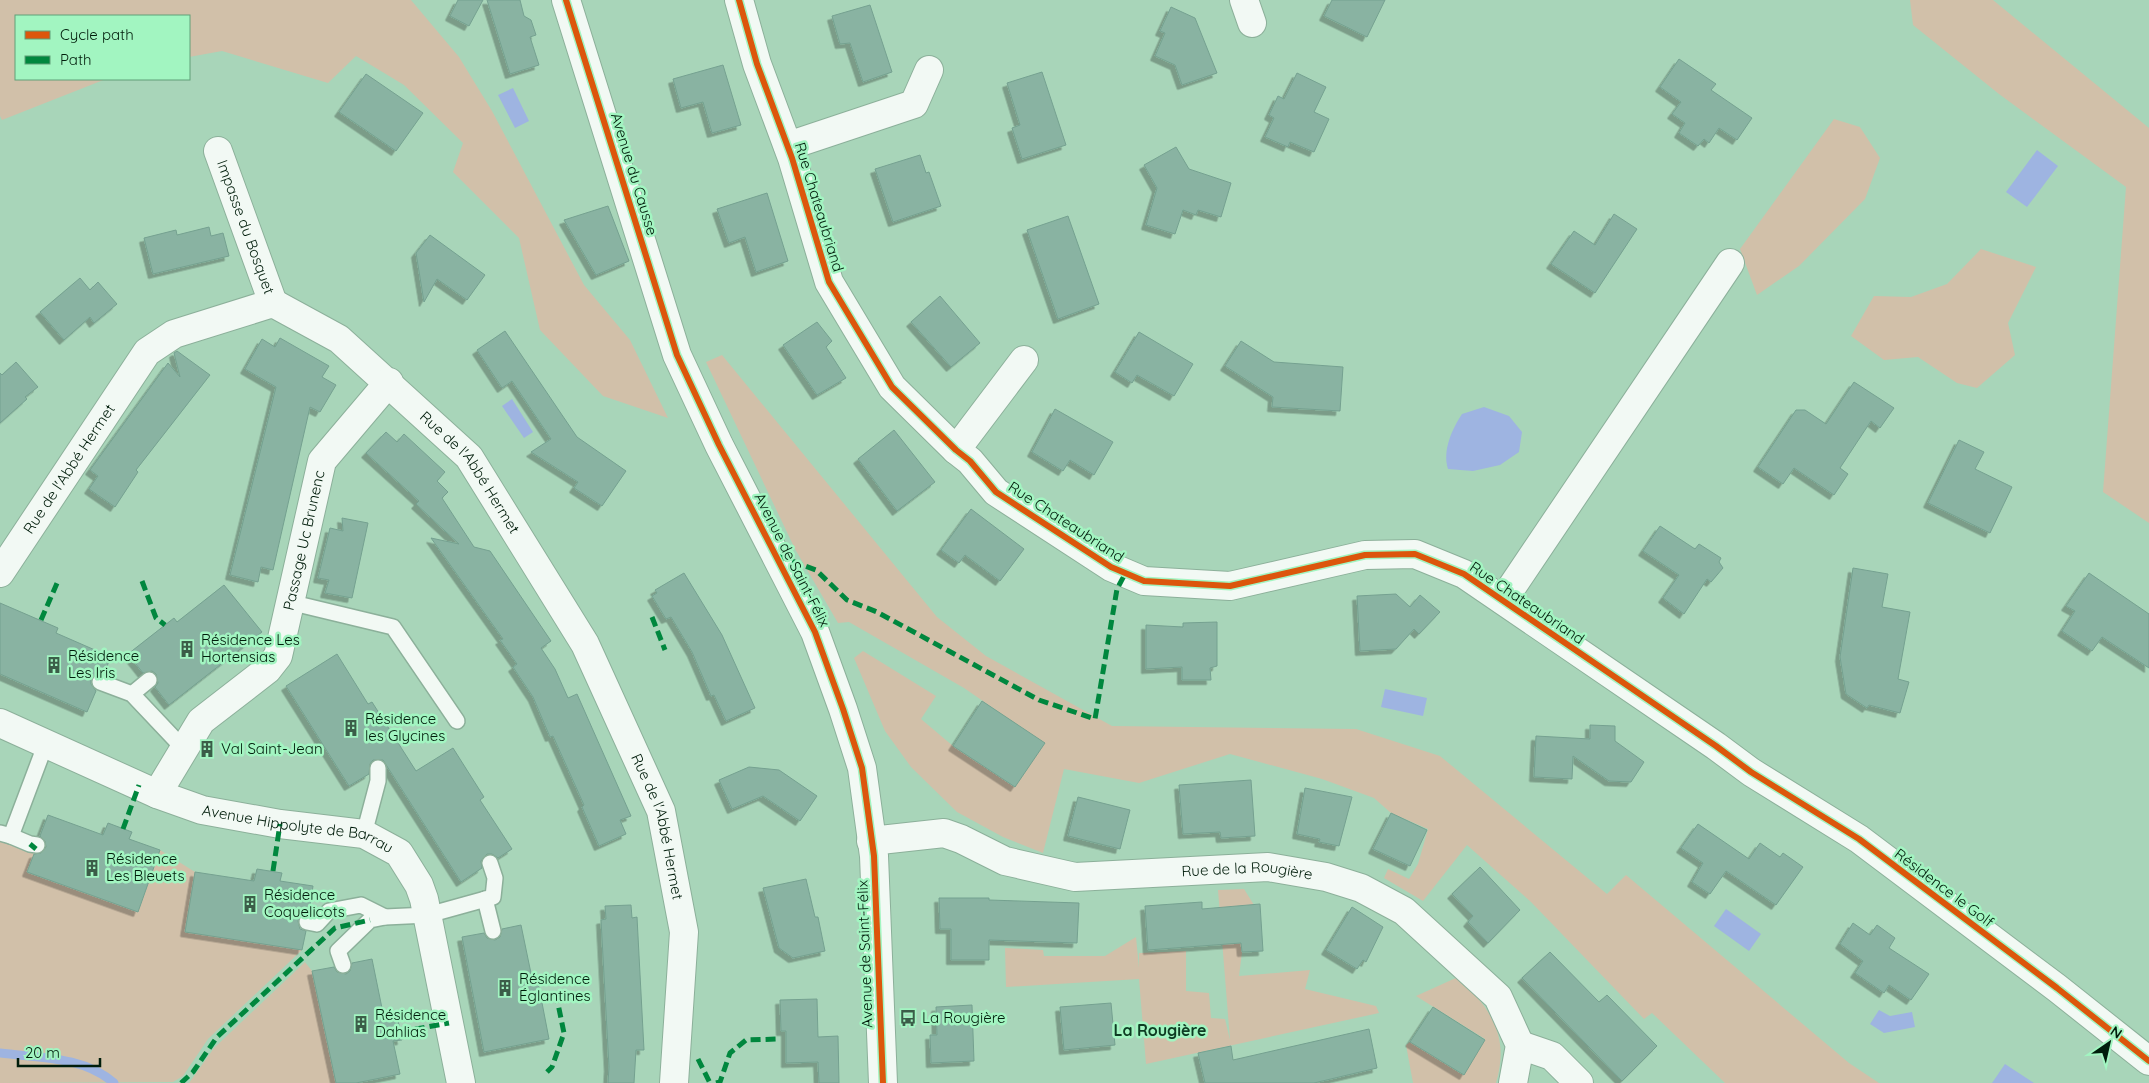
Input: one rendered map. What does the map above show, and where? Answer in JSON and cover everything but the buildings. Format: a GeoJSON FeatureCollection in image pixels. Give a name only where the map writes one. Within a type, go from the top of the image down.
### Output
{"type":"FeatureCollection","features":[{"type":"Feature","properties":{"kind":"street","name":"Avenue du Causse"},"geometry":{"type":"LineString","coordinates":[[566,0],[677,355]]}},
{"type":"Feature","properties":{"kind":"street","name":"Rue Chateaubriand"},"geometry":{"type":"LineString","coordinates":[[739,0],[758,64],[788,146],[829,282],[892,387],[956,450],[970,461],[996,492],[1111,567],[1144,581],[1230,586],[1365,555],[1415,554],[1464,574],[1716,746]]}},
{"type":"Feature","properties":{"kind":"street","name":"Rue Chateaubriand"},"geometry":{"type":"LineString","coordinates":[[788,146],[914,104],[929,70]]}},
{"type":"Feature","properties":{"kind":"street","name":"Impasse du Bosquet"},"geometry":{"type":"LineString","coordinates":[[218,151],[273,304]]}},
{"type":"Feature","properties":{"kind":"street","name":"Rue Chateaubriand"},"geometry":{"type":"LineString","coordinates":[[1504,600],[1730,263]]}},
{"type":"Feature","properties":{"kind":"street","name":"Rue de l'Abbé Hermet"},"geometry":{"type":"LineString","coordinates":[[0,573],[147,352],[174,334],[273,304],[340,339],[469,457],[585,644],[661,811],[684,932],[674,1083]]}},
{"type":"Feature","properties":{"kind":"street","name":"Avenue de Saint-Félix"},"geometry":{"type":"LineString","coordinates":[[677,355],[719,445],[815,632],[862,768],[874,856],[883,1083]]}},
{"type":"Feature","properties":{"kind":"street"},"geometry":{"type":"LineString","coordinates":[[956,450],[1024,360]]}},
{"type":"Feature","properties":{"kind":"street","name":"Passage Uc Brunenc"},"geometry":{"type":"LineString","coordinates":[[157,794],[201,721],[267,670],[278,656],[322,461],[389,382]]}},
{"type":"Feature","properties":{"kind":"street","name":"Avenue Hippolyte de Barrau"},"geometry":{"type":"LineString","coordinates":[[0,723],[157,794],[202,810],[364,834],[399,853],[419,885],[428,915],[461,1083]]}},
{"type":"Feature","properties":{"kind":"street","name":"Résidence le Golf"},"geometry":{"type":"LineString","coordinates":[[1716,746],[1751,772],[1860,839],[2057,988],[2149,1061]]}},
{"type":"Feature","properties":{"kind":"street","name":"Rue de la Rougière"},"geometry":{"type":"LineString","coordinates":[[871,841],[944,833],[1005,860],[1075,878],[1268,867],[1326,877],[1360,888],[1404,910],[1498,997],[1520,1045]]}},
{"type":"Feature","properties":{"kind":"street"},"geometry":{"type":"LineString","coordinates":[[1513,1083],[1520,1045],[1552,1056],[1579,1083]]}},
{"type":"Feature","properties":{"kind":"lane"},"geometry":{"type":"LineString","coordinates":[[290,602],[393,627],[458,721]]}},
{"type":"Feature","properties":{"kind":"lane"},"geometry":{"type":"LineString","coordinates":[[132,694],[149,680]]}},
{"type":"Feature","properties":{"kind":"lane"},"geometry":{"type":"LineString","coordinates":[[100,682],[132,694],[184,749]]}},
{"type":"Feature","properties":{"kind":"lane"},"geometry":{"type":"LineString","coordinates":[[37,845],[5,834],[46,743]]}},
{"type":"Feature","properties":{"kind":"lane"},"geometry":{"type":"LineString","coordinates":[[364,834],[378,781],[378,768]]}},
{"type":"Feature","properties":{"kind":"lane"},"geometry":{"type":"LineString","coordinates":[[343,965],[338,952],[370,920],[385,917],[428,915],[493,897],[495,878],[490,863]]}},
{"type":"Feature","properties":{"kind":"lane"},"geometry":{"type":"LineString","coordinates":[[485,899],[493,931]]}},
{"type":"Feature","properties":{"kind":"lane"},"geometry":{"type":"LineString","coordinates":[[307,922],[317,924],[329,912],[361,905],[385,917]]}},
{"type":"Feature","properties":{"kind":"shaded area"},"geometry":{"type":"Polygon","coordinates":[[[0,0],[411,0],[459,57],[492,111],[584,285],[630,340],[668,418],[603,396],[540,330],[519,238],[453,172],[463,143],[404,85],[356,56],[328,83],[222,51],[190,57],[190,15],[15,15],[15,80],[103,80],[2,120],[0,116],[0,0]]]}},
{"type":"Feature","properties":{"kind":"shaded area"},"geometry":{"type":"Polygon","coordinates":[[[1910,0],[1993,0],[2149,128],[2149,523],[2103,492],[2126,187],[1999,94],[1913,25],[1910,0]]]}},
{"type":"Feature","properties":{"kind":"shaded area"},"geometry":{"type":"Polygon","coordinates":[[[1834,119],[1860,127],[1880,158],[1865,199],[1799,266],[1757,295],[1740,249],[1834,119]]]}},
{"type":"Feature","properties":{"kind":"shaded area"},"geometry":{"type":"Polygon","coordinates":[[[1981,249],[2036,267],[2008,323],[2015,355],[1977,388],[1957,383],[1918,357],[1884,360],[1851,336],[1874,296],[1911,297],[1947,284],[1981,249]]]}},
{"type":"Feature","properties":{"kind":"shaded area"},"geometry":{"type":"Polygon","coordinates":[[[722,355],[937,617],[986,656],[1112,726],[1356,729],[1440,756],[1607,894],[1626,875],[1849,1063],[1879,1083],[1725,1083],[1652,1013],[1644,1019],[1531,902],[1467,845],[1423,901],[1384,878],[1388,869],[1409,879],[1418,864],[1428,829],[1391,813],[1374,798],[1322,779],[1230,754],[1139,783],[1064,769],[1043,853],[1003,837],[957,812],[911,767],[885,731],[854,658],[863,651],[936,696],[921,719],[953,746],[1015,787],[1044,743],[964,688],[849,622],[838,623],[795,549],[706,362],[722,355]]]}},
{"type":"Feature","properties":{"kind":"shaded area"},"geometry":{"type":"Polygon","coordinates":[[[0,839],[35,853],[28,873],[138,912],[160,850],[195,872],[186,931],[302,950],[208,1039],[183,1076],[173,1082],[0,1083],[0,839]]]}},
{"type":"Feature","properties":{"kind":"shaded area"},"geometry":{"type":"Polygon","coordinates":[[[1244,889],[1254,905],[1239,906],[1242,952],[1239,976],[1310,970],[1305,989],[1376,1006],[1379,1013],[1146,1064],[1139,979],[1006,987],[1005,948],[1043,950],[1044,956],[1105,956],[1136,937],[1139,968],[1139,953],[1186,951],[1186,991],[1209,993],[1211,1018],[1225,1019],[1230,1040],[1218,890],[1244,889]]]}},
{"type":"Feature","properties":{"kind":"shaded area"},"geometry":{"type":"Polygon","coordinates":[[[305,962],[312,971],[336,1083],[189,1083],[214,1048],[305,962]]]}},
{"type":"Feature","properties":{"kind":"shaded area"},"geometry":{"type":"Polygon","coordinates":[[[1458,977],[1480,1000],[1495,1024],[1501,1051],[1496,1083],[1413,1083],[1406,1045],[1410,1042],[1463,1075],[1485,1039],[1416,996],[1458,977]]]}},
{"type":"Feature","properties":{"kind":"water"},"geometry":{"type":"Polygon","coordinates":[[[513,88],[529,121],[515,128],[498,95],[513,88]]]}},
{"type":"Feature","properties":{"kind":"water"},"geometry":{"type":"Polygon","coordinates":[[[2037,150],[2058,166],[2027,207],[2006,192],[2037,150]]]}},
{"type":"Feature","properties":{"kind":"water"},"geometry":{"type":"Polygon","coordinates":[[[512,399],[533,432],[524,438],[502,406],[512,399]]]}},
{"type":"Feature","properties":{"kind":"water"},"geometry":{"type":"Polygon","coordinates":[[[1484,407],[1509,416],[1522,432],[1519,452],[1500,465],[1473,471],[1448,469],[1446,462],[1447,448],[1458,420],[1462,414],[1484,407]]]}},
{"type":"Feature","properties":{"kind":"water"},"geometry":{"type":"Polygon","coordinates":[[[1385,689],[1427,698],[1423,716],[1381,707],[1385,689]]]}},
{"type":"Feature","properties":{"kind":"water"},"geometry":{"type":"Polygon","coordinates":[[[1726,909],[1761,934],[1749,951],[1714,926],[1726,909]]]}},
{"type":"Feature","properties":{"kind":"water"},"geometry":{"type":"Polygon","coordinates":[[[1879,1010],[1890,1016],[1912,1012],[1915,1027],[1884,1033],[1870,1024],[1879,1010]]]}},
{"type":"Feature","properties":{"kind":"water"},"geometry":{"type":"Polygon","coordinates":[[[2005,1064],[2034,1083],[1992,1083],[2005,1064]]]}},
{"type":"Feature","properties":{"kind":"waterway"},"geometry":{"type":"LineString","coordinates":[[0,1053],[75,1063],[102,1074],[114,1083]]}},
{"type":"Feature","properties":{"kind":"marked path"},"geometry":{"type":"LineString","coordinates":[[778,556],[816,570],[847,600],[877,612],[1039,700],[1095,719],[1117,589],[1125,574]]}},
{"type":"Feature","properties":{"kind":"marked path"},"geometry":{"type":"LineString","coordinates":[[41,620],[58,581]]}},
{"type":"Feature","properties":{"kind":"marked path"},"geometry":{"type":"LineString","coordinates":[[142,581],[156,618],[165,625]]}},
{"type":"Feature","properties":{"kind":"marked path"},"geometry":{"type":"LineString","coordinates":[[652,617],[665,650]]}},
{"type":"Feature","properties":{"kind":"marked path"},"geometry":{"type":"LineString","coordinates":[[123,829],[139,785]]}},
{"type":"Feature","properties":{"kind":"marked path"},"geometry":{"type":"LineString","coordinates":[[273,871],[280,824]]}},
{"type":"Feature","properties":{"kind":"marked path"},"geometry":{"type":"LineString","coordinates":[[30,844],[36,849]]}},
{"type":"Feature","properties":{"kind":"marked path"},"geometry":{"type":"LineString","coordinates":[[181,1083],[193,1072],[217,1037],[335,928],[370,920]]}},
{"type":"Feature","properties":{"kind":"marked path"},"geometry":{"type":"LineString","coordinates":[[540,994],[556,994],[564,1033],[552,1067],[547,1072]]}},
{"type":"Feature","properties":{"kind":"marked path"},"geometry":{"type":"LineString","coordinates":[[400,1032],[449,1023]]}},
{"type":"Feature","properties":{"kind":"marked path"},"geometry":{"type":"LineString","coordinates":[[716,1083],[720,1082],[730,1053],[746,1040],[778,1039]]}},
{"type":"Feature","properties":{"kind":"marked path"},"geometry":{"type":"LineString","coordinates":[[698,1059],[710,1083]]}},
{"type":"Feature","properties":{"kind":"cycle path"},"geometry":{"type":"LineString","coordinates":[[566,0],[677,355],[719,445],[815,632],[862,768],[874,856],[883,1083]]}},
{"type":"Feature","properties":{"kind":"cycle path"},"geometry":{"type":"LineString","coordinates":[[739,0],[757,64],[792,158],[829,282],[892,387],[956,450],[970,461],[996,492],[1111,567],[1144,581],[1230,586],[1365,555],[1415,554],[1464,574],[1716,746],[1751,772],[1859,839],[2057,988],[2149,1061]]}},
{"type":"Feature","properties":{"kind":"place","name":"Résidence Les Hortensias"},"geometry":{"type":"Point","coordinates":[187,649]}},
{"type":"Feature","properties":{"kind":"place","name":"Résidence Les Iris"},"geometry":{"type":"Point","coordinates":[54,665]}},
{"type":"Feature","properties":{"kind":"place","name":"Résidence les Glycines"},"geometry":{"type":"Point","coordinates":[351,728]}},
{"type":"Feature","properties":{"kind":"place","name":"Val Saint-Jean"},"geometry":{"type":"Point","coordinates":[207,749]}},
{"type":"Feature","properties":{"kind":"place","name":"Résidence Les Bleuets"},"geometry":{"type":"Point","coordinates":[92,868]}},
{"type":"Feature","properties":{"kind":"place","name":"Résidence Coquelicots"},"geometry":{"type":"Point","coordinates":[250,904]}},
{"type":"Feature","properties":{"kind":"place","name":"Résidence Églantines"},"geometry":{"type":"Point","coordinates":[505,988]}},
{"type":"Feature","properties":{"kind":"place","name":"La Rougière"},"geometry":{"type":"Point","coordinates":[908,1018]}},
{"type":"Feature","properties":{"kind":"place","name":"Résidence Dahlias"},"geometry":{"type":"Point","coordinates":[361,1024]}},
{"type":"Feature","properties":{"kind":"district","name":"La Rougière"},"geometry":{"type":"Point","coordinates":[1160,1030]}}]}
